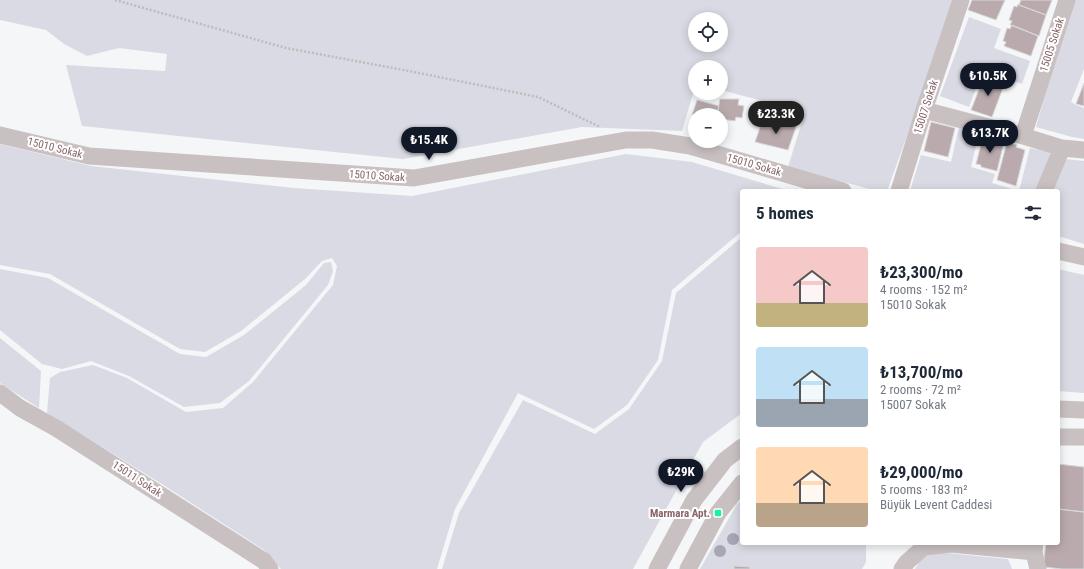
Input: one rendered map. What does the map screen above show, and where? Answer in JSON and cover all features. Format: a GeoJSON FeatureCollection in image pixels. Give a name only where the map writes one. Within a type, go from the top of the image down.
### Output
{"type":"FeatureCollection","features":[{"type":"Feature","properties":{"kind":"street","name":"15007 Sokak"},"geometry":{"type":"LineString","coordinates":[[900,189],[924,110],[961,0]]}},
{"type":"Feature","properties":{"kind":"street","name":"15005 Sokak"},"geometry":{"type":"LineString","coordinates":[[1023,136],[1067,0]]}},
{"type":"Feature","properties":{"kind":"street"},"geometry":{"type":"LineString","coordinates":[[924,110],[1023,136],[1062,148],[1084,150]]}},
{"type":"Feature","properties":{"kind":"street","name":"15010 Sokak"},"geometry":{"type":"LineString","coordinates":[[0,135],[89,156],[414,178],[626,140],[652,140],[690,146],[836,189]]}},
{"type":"Feature","properties":{"kind":"street"},"geometry":{"type":"LineString","coordinates":[[1045,189],[1062,148]]}},
{"type":"Feature","properties":{"kind":"street"},"geometry":{"type":"LineString","coordinates":[[1060,251],[1084,257]]}},
{"type":"Feature","properties":{"kind":"street","name":"15011 Sokak"},"geometry":{"type":"LineString","coordinates":[[0,393],[20,408],[56,428],[264,561],[270,569]]}},
{"type":"Feature","properties":{"kind":"street"},"geometry":{"type":"LineString","coordinates":[[1060,409],[1084,410]]}},
{"type":"Feature","properties":{"kind":"street"},"geometry":{"type":"LineString","coordinates":[[1060,437],[1084,437]]}},
{"type":"Feature","properties":{"kind":"street"},"geometry":{"type":"LineString","coordinates":[[657,569],[694,500],[725,460],[740,449]]}},
{"type":"Feature","properties":{"kind":"street"},"geometry":{"type":"LineString","coordinates":[[688,569],[718,513],[740,486]]}},
{"type":"Feature","properties":{"kind":"street"},"geometry":{"type":"LineString","coordinates":[[902,569],[907,562],[924,547],[941,545]]}},
{"type":"Feature","properties":{"kind":"street"},"geometry":{"type":"LineString","coordinates":[[971,545],[1035,548],[1038,569]]}},
{"type":"Feature","properties":{"kind":"path"},"geometry":{"type":"LineString","coordinates":[[115,0],[286,48],[538,98],[626,140]]}},
{"type":"Feature","properties":{"kind":"shaded area"},"geometry":{"type":"Polygon","coordinates":[[[0,0],[956,0],[888,189],[870,189],[788,167],[805,112],[728,92],[728,60],[688,60],[688,100],[691,100],[682,131],[582,127],[403,159],[82,126],[66,65],[165,71],[167,54],[119,48],[87,56],[64,44],[46,30],[0,20],[0,0]]]}},
{"type":"Feature","properties":{"kind":"shaded area"},"geometry":{"type":"Polygon","coordinates":[[[1073,0],[1084,0],[1084,69],[1071,102],[1084,108],[1084,139],[1036,127],[1068,12],[1073,0]]]}},
{"type":"Feature","properties":{"kind":"shaded area"},"geometry":{"type":"Polygon","coordinates":[[[969,17],[1001,29],[994,48],[1030,61],[1022,84],[983,70],[969,107],[940,96],[969,17]]]}},
{"type":"Feature","properties":{"kind":"shaded area"},"geometry":{"type":"Polygon","coordinates":[[[959,127],[979,133],[971,167],[995,174],[992,183],[1012,189],[911,189],[921,155],[951,162],[959,127]]]}},
{"type":"Feature","properties":{"kind":"shaded area"},"geometry":{"type":"Polygon","coordinates":[[[0,144],[91,166],[294,188],[412,196],[626,154],[692,162],[782,189],[740,189],[740,233],[672,290],[658,360],[627,405],[594,429],[518,393],[455,509],[437,569],[281,569],[264,550],[165,486],[47,413],[50,378],[60,372],[93,365],[127,378],[186,412],[223,408],[253,382],[333,285],[337,266],[332,258],[322,261],[305,279],[241,331],[205,352],[180,349],[50,274],[0,265],[0,144]]]}},
{"type":"Feature","properties":{"kind":"shaded area"},"geometry":{"type":"Polygon","coordinates":[[[1030,148],[1049,152],[1052,158],[1039,189],[1020,189],[1030,148]]]}},
{"type":"Feature","properties":{"kind":"shaded area"},"geometry":{"type":"Polygon","coordinates":[[[1065,159],[1084,161],[1084,244],[1060,237],[1060,189],[1053,189],[1065,159]]]}},
{"type":"Feature","properties":{"kind":"shaded area"},"geometry":{"type":"Polygon","coordinates":[[[740,239],[740,414],[703,442],[633,569],[442,569],[459,513],[523,400],[595,434],[629,409],[662,361],[676,293],[740,239]]]}},
{"type":"Feature","properties":{"kind":"shaded area"},"geometry":{"type":"Polygon","coordinates":[[[331,262],[333,271],[328,285],[249,381],[220,403],[184,407],[129,376],[91,361],[62,369],[42,364],[0,330],[0,269],[48,278],[180,354],[206,357],[244,335],[306,285],[324,263],[331,262]]]}},
{"type":"Feature","properties":{"kind":"shaded area"},"geometry":{"type":"Polygon","coordinates":[[[1060,269],[1084,275],[1084,393],[1060,391],[1060,269]]]}},
{"type":"Feature","properties":{"kind":"shaded area"},"geometry":{"type":"Polygon","coordinates":[[[0,338],[41,371],[39,408],[0,383],[0,338]]]}},
{"type":"Feature","properties":{"kind":"shaded area"},"geometry":{"type":"Polygon","coordinates":[[[740,502],[740,545],[866,545],[866,562],[862,569],[700,569],[737,504],[740,502]]]}},
{"type":"Feature","properties":{"kind":"shaded area"},"geometry":{"type":"Polygon","coordinates":[[[926,551],[1008,559],[1012,569],[915,569],[926,551]]]}},
{"type":"Feature","properties":{"kind":"building"},"geometry":{"type":"Polygon","coordinates":[[[972,0],[1005,0],[996,20],[968,10],[972,0]]]}},
{"type":"Feature","properties":{"kind":"building"},"geometry":{"type":"Polygon","coordinates":[[[1021,0],[1052,0],[1046,15],[1019,5],[1021,0]]]}},
{"type":"Feature","properties":{"kind":"building"},"geometry":{"type":"Polygon","coordinates":[[[1018,4],[1046,15],[1039,36],[1010,25],[1012,21],[1009,20],[1014,6],[1017,7],[1018,4]]]}},
{"type":"Feature","properties":{"kind":"building"},"geometry":{"type":"Polygon","coordinates":[[[1012,25],[1038,36],[1031,56],[1004,46],[1006,42],[1003,41],[1007,28],[1010,29],[1012,25]]]}},
{"type":"Feature","properties":{"kind":"building"},"geometry":{"type":"Polygon","coordinates":[[[984,77],[1004,85],[992,117],[971,110],[984,77]]]}},
{"type":"Feature","properties":{"kind":"building"},"geometry":{"type":"Polygon","coordinates":[[[1084,83],[1084,106],[1076,104],[1084,83]]]}},
{"type":"Feature","properties":{"kind":"building"},"geometry":{"type":"Polygon","coordinates":[[[728,99],[739,99],[738,105],[744,106],[742,118],[736,117],[735,121],[728,120],[728,108],[718,108],[720,100],[728,99]]]}},
{"type":"Feature","properties":{"kind":"building"},"geometry":{"type":"Polygon","coordinates":[[[697,100],[719,106],[719,108],[694,108],[697,100]]]}},
{"type":"Feature","properties":{"kind":"building"},"geometry":{"type":"Polygon","coordinates":[[[762,122],[770,124],[770,122],[783,122],[797,124],[788,150],[755,142],[762,122]]]}},
{"type":"Feature","properties":{"kind":"building"},"geometry":{"type":"Polygon","coordinates":[[[931,122],[955,128],[948,157],[924,151],[931,122]]]}},
{"type":"Feature","properties":{"kind":"building"},"geometry":{"type":"Polygon","coordinates":[[[983,137],[1004,142],[997,171],[981,167],[981,165],[976,164],[983,137]]]}},
{"type":"Feature","properties":{"kind":"building"},"geometry":{"type":"Polygon","coordinates":[[[1007,142],[1017,145],[1016,147],[1025,150],[1016,186],[997,180],[1007,142]]]}},
{"type":"Feature","properties":{"kind":"building"},"geometry":{"type":"Polygon","coordinates":[[[1060,464],[1084,467],[1084,512],[1060,509],[1060,464]]]}},
{"type":"Feature","properties":{"kind":"building"},"geometry":{"type":"Polygon","coordinates":[[[1060,509],[1084,512],[1084,569],[1043,567],[1046,545],[1060,545],[1060,509]]]}},
{"type":"Feature","properties":{"kind":"building"},"geometry":{"type":"Polygon","coordinates":[[[734,566],[750,567],[750,569],[734,569],[734,566]]]}},
{"type":"Feature","properties":{"kind":"place","name":"Marmara Apt."},"geometry":{"type":"Point","coordinates":[718,513]}}]}
